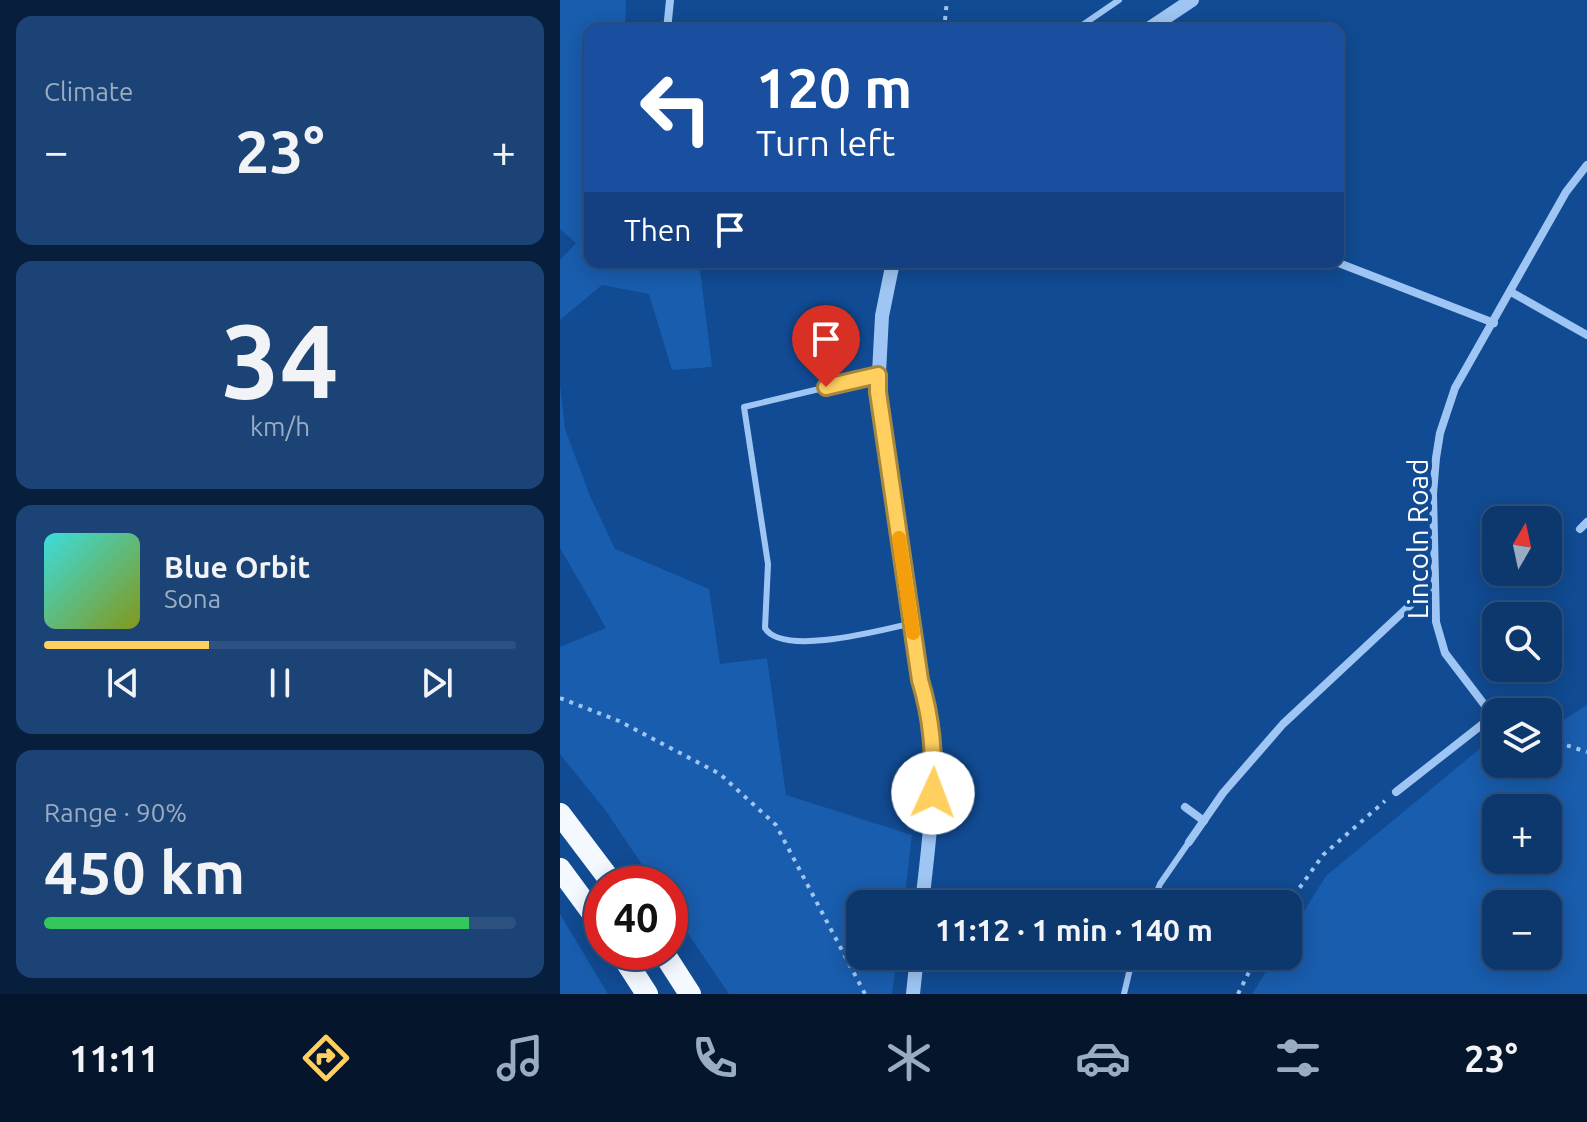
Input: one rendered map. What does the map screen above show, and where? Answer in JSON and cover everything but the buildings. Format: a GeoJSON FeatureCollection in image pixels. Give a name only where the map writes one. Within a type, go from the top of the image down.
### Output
{"type":"FeatureCollection","features":[{"type":"Feature","properties":{"kind":"highway"},"geometry":{"type":"LineString","coordinates":[[560,814],[599,866]]}},
{"type":"Feature","properties":{"kind":"highway"},"geometry":{"type":"LineString","coordinates":[[560,869],[584,902]]}},
{"type":"Feature","properties":{"kind":"highway"},"geometry":{"type":"LineString","coordinates":[[632,970],[647,994]]}},
{"type":"Feature","properties":{"kind":"highway"},"geometry":{"type":"LineString","coordinates":[[675,970],[690,994]]}},
{"type":"Feature","properties":{"kind":"street"},"geometry":{"type":"LineString","coordinates":[[668,24],[670,0]]}},
{"type":"Feature","properties":{"kind":"street"},"geometry":{"type":"LineString","coordinates":[[1156,24],[1192,0]]}},
{"type":"Feature","properties":{"kind":"street","name":"Lincoln Road"},"geometry":{"type":"LineString","coordinates":[[1396,792],[1493,716],[1445,653],[1436,622],[1433,494],[1440,433],[1455,388],[1566,192],[1587,165]]}},
{"type":"Feature","properties":{"kind":"street"},"geometry":{"type":"LineString","coordinates":[[1344,265],[1494,323]]}},
{"type":"Feature","properties":{"kind":"street"},"geometry":{"type":"LineString","coordinates":[[892,268],[882,316],[878,392],[920,680],[930,713],[934,752],[923,890]]}},
{"type":"Feature","properties":{"kind":"street"},"geometry":{"type":"LineString","coordinates":[[1511,292],[1587,335]]}},
{"type":"Feature","properties":{"kind":"street"},"geometry":{"type":"LineString","coordinates":[[1580,529],[1587,522]]}},
{"type":"Feature","properties":{"kind":"street"},"geometry":{"type":"LineString","coordinates":[[1189,842],[1223,793],[1283,724],[1434,583]]}},
{"type":"Feature","properties":{"kind":"street"},"geometry":{"type":"LineString","coordinates":[[1185,807],[1204,821]]}},
{"type":"Feature","properties":{"kind":"street"},"geometry":{"type":"LineString","coordinates":[[913,994],[916,970]]}},
{"type":"Feature","properties":{"kind":"lane"},"geometry":{"type":"LineString","coordinates":[[1084,24],[1119,0]]}},
{"type":"Feature","properties":{"kind":"lane"},"geometry":{"type":"LineString","coordinates":[[878,375],[744,407],[768,564],[765,628],[768,634],[775,637],[818,641],[849,638],[912,624]]}},
{"type":"Feature","properties":{"kind":"lane"},"geometry":{"type":"LineString","coordinates":[[1158,890],[1189,842]]}},
{"type":"Feature","properties":{"kind":"lane"},"geometry":{"type":"LineString","coordinates":[[1124,994],[1130,970]]}},
{"type":"Feature","properties":{"kind":"path"},"geometry":{"type":"LineString","coordinates":[[945,24],[947,0]]}},
{"type":"Feature","properties":{"kind":"path"},"geometry":{"type":"LineString","coordinates":[[560,698],[619,721],[720,774],[776,825],[865,994]]}},
{"type":"Feature","properties":{"kind":"path"},"geometry":{"type":"LineString","coordinates":[[1562,745],[1587,752]]}},
{"type":"Feature","properties":{"kind":"path"},"geometry":{"type":"LineString","coordinates":[[1298,890],[1323,855],[1396,792]]}},
{"type":"Feature","properties":{"kind":"path"},"geometry":{"type":"LineString","coordinates":[[1238,994],[1250,970]]}},
{"type":"Feature","properties":{"kind":"shaded area"},"geometry":{"type":"Polygon","coordinates":[[[560,0],[626,0],[625,24],[584,24],[584,268],[700,268],[712,367],[672,370],[649,294],[602,285],[560,320],[560,260],[576,243],[560,229],[560,0]]]}},
{"type":"Feature","properties":{"kind":"shaded area"},"geometry":{"type":"Polygon","coordinates":[[[560,385],[565,429],[590,496],[615,549],[709,589],[720,664],[767,658],[786,795],[912,835],[906,890],[846,890],[846,970],[895,970],[892,994],[729,994],[688,934],[688,866],[643,866],[606,811],[560,754],[560,647],[606,628],[560,548],[560,385]]]}},
{"type":"Feature","properties":{"kind":"shaded area"},"geometry":{"type":"Polygon","coordinates":[[[1587,705],[1587,994],[1252,994],[1267,970],[1302,970],[1302,915],[1326,876],[1482,747],[1482,778],[1562,778],[1562,721],[1587,705]]]}},
{"type":"Feature","properties":{"kind":"shaded area"},"geometry":{"type":"Polygon","coordinates":[[[560,914],[584,954],[584,970],[594,970],[608,994],[560,994],[560,914]]]}},
{"type":"Feature","properties":{"kind":"slow traffic"},"geometry":{"type":"LineString","coordinates":[[899,538],[913,633]]}},
{"type":"Feature","properties":{"kind":"route"},"geometry":{"type":"LineString","coordinates":[[826,387],[878,375],[920,680],[930,713],[934,752],[933,793]]}}]}
